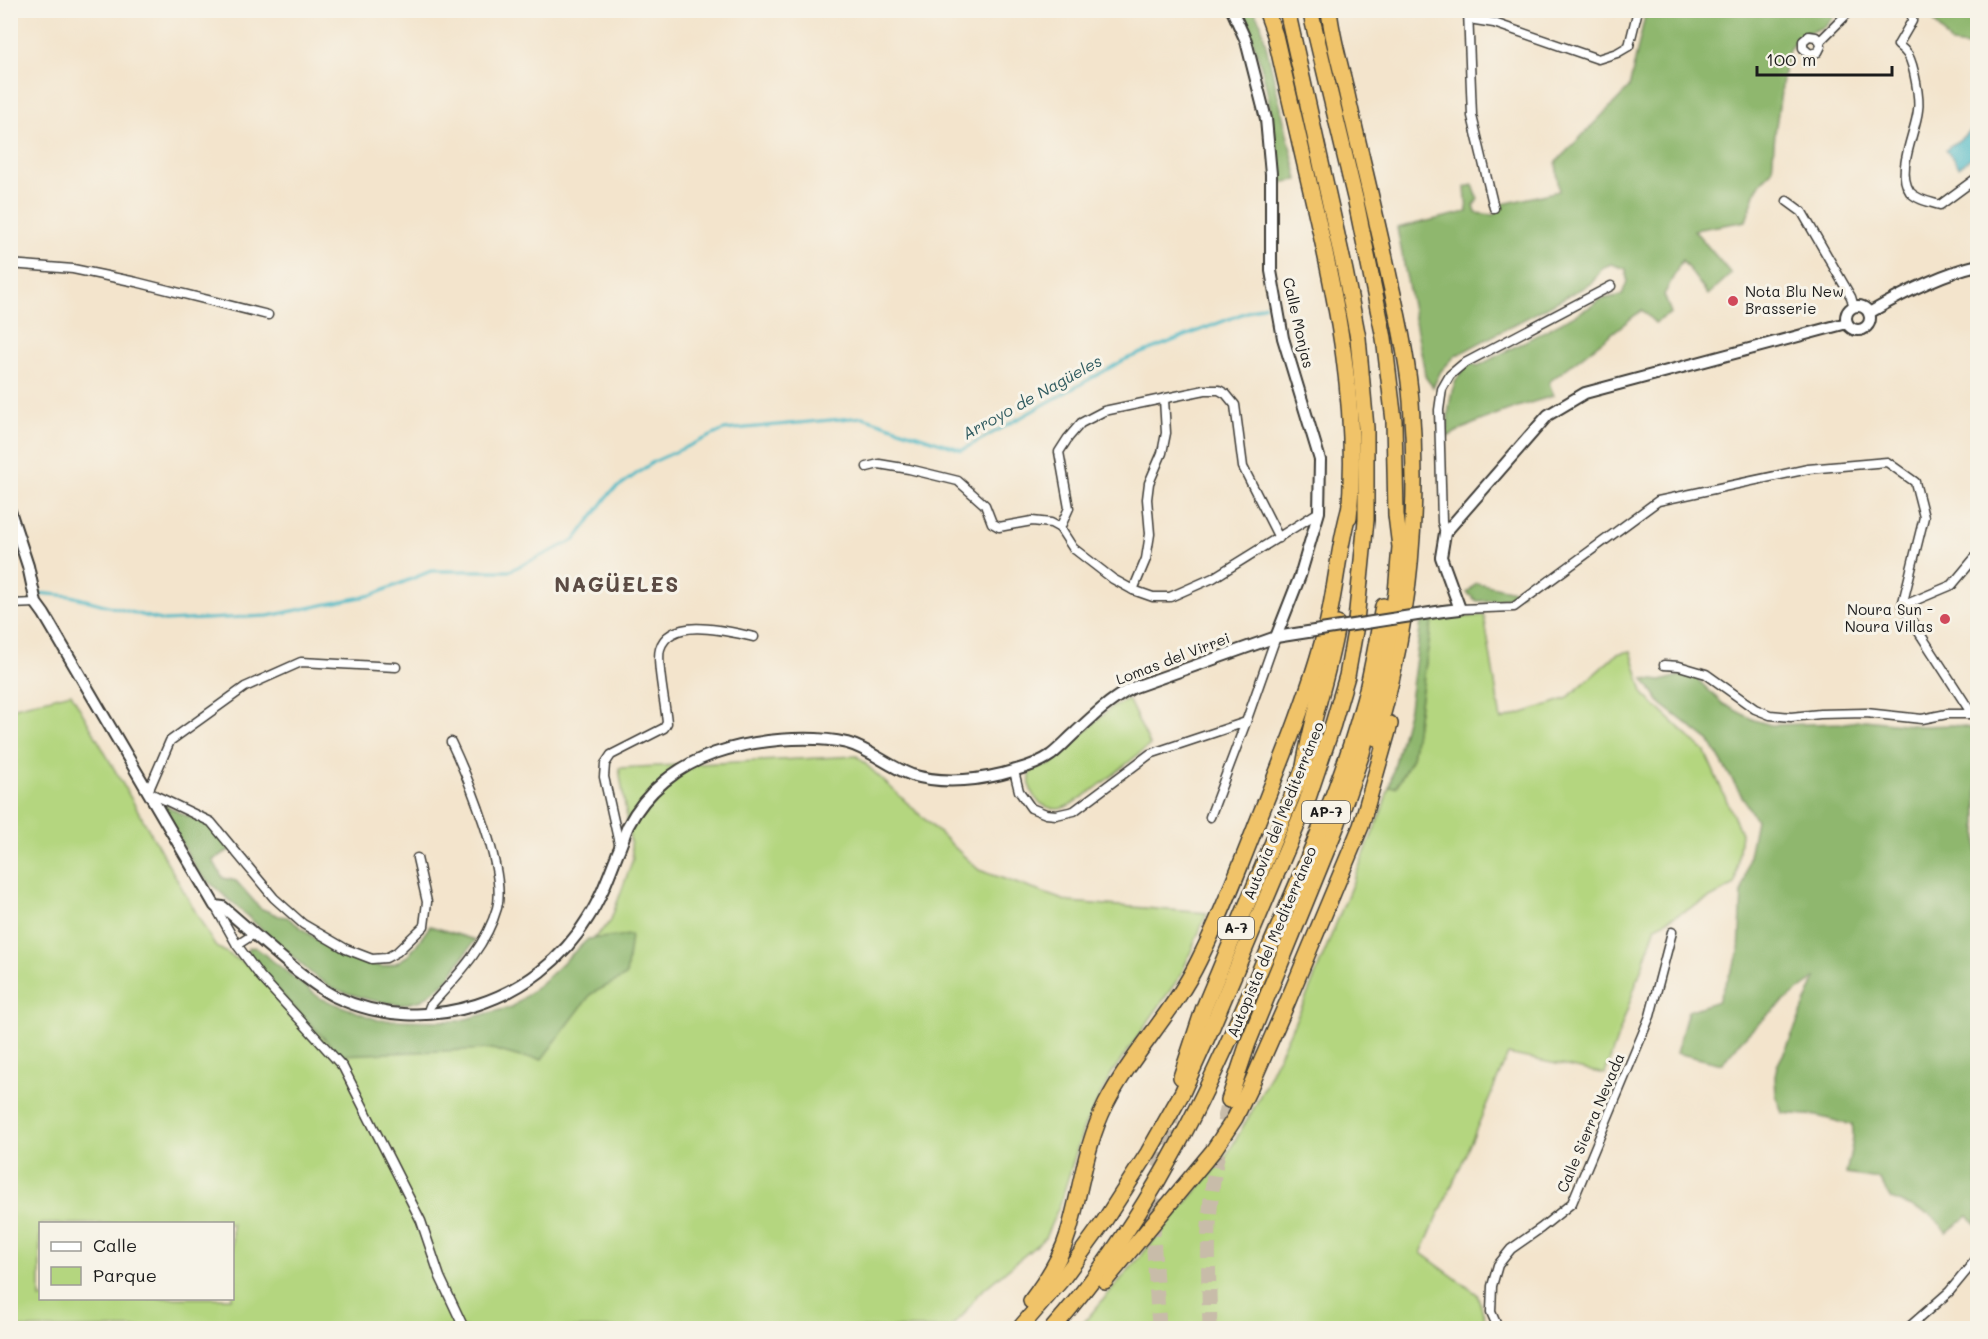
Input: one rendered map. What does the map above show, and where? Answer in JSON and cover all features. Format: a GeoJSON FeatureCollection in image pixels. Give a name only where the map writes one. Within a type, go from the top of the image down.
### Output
{"type":"FeatureCollection","features":[{"type":"Feature","properties":{"kind":"highway"},"geometry":{"type":"LineString","coordinates":[[1266,10],[1275,34],[1336,300],[1348,393],[1351,449],[1350,507],[1335,636],[1307,742],[1303,773]]}},
{"type":"Feature","properties":{"kind":"highway"},"geometry":{"type":"LineString","coordinates":[[1287,10],[1358,338],[1366,428],[1366,508],[1357,599]]}},
{"type":"Feature","properties":{"kind":"highway"},"geometry":{"type":"LineString","coordinates":[[1229,1100],[1248,1043],[1337,825],[1362,753],[1384,663],[1396,593],[1400,547],[1396,515],[1394,421],[1384,338],[1356,202],[1310,10]]}},
{"type":"Feature","properties":{"kind":"highway"},"geometry":{"type":"LineString","coordinates":[[1329,10],[1406,362],[1410,391],[1413,473],[1412,545],[1402,635],[1394,675],[1374,744],[1353,803],[1337,825]]}},
{"type":"Feature","properties":{"kind":"highway"},"geometry":{"type":"LineString","coordinates":[[1012,1329],[1057,1262],[1068,1236],[1089,1145],[1106,1104],[1129,1065],[1189,980],[1230,891],[1286,750],[1324,638],[1343,530],[1350,507]]}},
{"type":"Feature","properties":{"kind":"highway","name":"Autopista del Mediterráneo"},"geometry":{"type":"LineString","coordinates":[[1053,1329],[1107,1262],[1156,1186],[1180,1142],[1231,1038],[1318,835],[1362,708],[1385,594],[1396,515]]}},
{"type":"Feature","properties":{"kind":"highway","name":"Autovía del Mediterráneo"},"geometry":{"type":"LineString","coordinates":[[1180,1090],[1189,1049],[1203,1010],[1303,773],[1318,731],[1345,633],[1357,599]]}},
{"type":"Feature","properties":{"kind":"highway","name":"Autopista del Mediterráneo"},"geometry":{"type":"LineString","coordinates":[[1020,1329],[1063,1278],[1103,1224],[1148,1153],[1211,1029],[1306,804],[1347,676],[1355,631],[1357,599]]}},
{"type":"Feature","properties":{"kind":"highway"},"geometry":{"type":"LineString","coordinates":[[1064,1329],[1213,1151],[1235,1118],[1361,826],[1394,704],[1404,656],[1402,635]]}},
{"type":"Feature","properties":{"kind":"street","name":"Calle Monjas"},"geometry":{"type":"LineString","coordinates":[[1232,10],[1246,41],[1266,119],[1271,174],[1271,271],[1283,338],[1320,460],[1319,512],[1300,576],[1276,637]]}},
{"type":"Feature","properties":{"kind":"street"},"geometry":{"type":"LineString","coordinates":[[1494,208],[1472,116],[1469,15],[1598,59],[1617,54],[1629,46],[1638,10]]}},
{"type":"Feature","properties":{"kind":"street"},"geometry":{"type":"LineString","coordinates":[[1820,41],[1851,10]]}},
{"type":"Feature","properties":{"kind":"street"},"geometry":{"type":"LineString","coordinates":[[1913,10],[1912,21],[1898,45],[1908,54],[1919,109],[1907,153],[1905,178],[1908,186],[1911,192],[1923,201],[1940,205],[1977,177]]}},
{"type":"Feature","properties":{"kind":"street"},"geometry":{"type":"LineString","coordinates":[[1787,201],[1802,212],[1851,297],[1854,307]]}},
{"type":"Feature","properties":{"kind":"street"},"geometry":{"type":"LineString","coordinates":[[10,264],[73,269],[136,282],[268,315]]}},
{"type":"Feature","properties":{"kind":"street"},"geometry":{"type":"LineString","coordinates":[[1869,313],[1890,301],[1977,264]]}},
{"type":"Feature","properties":{"kind":"street"},"geometry":{"type":"LineString","coordinates":[[1611,286],[1463,364],[1450,375],[1442,389],[1439,410],[1442,522],[1445,533],[1441,557],[1460,609],[1514,607],[1658,501],[1808,469],[1887,462],[1915,482],[1924,517],[1902,606],[1975,717]]}},
{"type":"Feature","properties":{"kind":"street"},"geometry":{"type":"LineString","coordinates":[[1854,307],[1864,308],[1869,313],[1870,321],[1863,329],[1856,330],[1847,323],[1846,315],[1854,307]]}},
{"type":"Feature","properties":{"kind":"street"},"geometry":{"type":"LineString","coordinates":[[1445,533],[1548,416],[1585,393],[1847,323]]}},
{"type":"Feature","properties":{"kind":"street"},"geometry":{"type":"LineString","coordinates":[[1060,528],[1069,508],[1059,452],[1081,423],[1104,411],[1205,390],[1219,390],[1233,400],[1238,415],[1243,467],[1278,538]]}},
{"type":"Feature","properties":{"kind":"street"},"geometry":{"type":"LineString","coordinates":[[1133,590],[1146,559],[1150,534],[1147,499],[1149,483],[1162,453],[1166,433],[1164,399]]}},
{"type":"Feature","properties":{"kind":"street"},"geometry":{"type":"LineString","coordinates":[[867,466],[879,464],[958,481],[985,505],[992,523],[999,527],[1032,520],[1051,523],[1060,528],[1073,549],[1113,579],[1133,590],[1153,597],[1170,597],[1213,578],[1319,512]]}},
{"type":"Feature","properties":{"kind":"street"},"geometry":{"type":"LineString","coordinates":[[10,511],[28,566],[36,603],[237,945],[260,976],[343,1067],[421,1221],[440,1277],[464,1329]]}},
{"type":"Feature","properties":{"kind":"street"},"geometry":{"type":"LineString","coordinates":[[1902,606],[1952,585],[1977,554]]}},
{"type":"Feature","properties":{"kind":"street"},"geometry":{"type":"LineString","coordinates":[[10,604],[36,603]]}},
{"type":"Feature","properties":{"kind":"street","name":"Lomas del Virrei"},"geometry":{"type":"LineString","coordinates":[[215,906],[223,907],[321,989],[336,997],[383,1013],[448,1012],[500,998],[536,976],[561,952],[588,918],[606,883],[627,828],[639,808],[657,787],[682,768],[715,753],[766,742],[814,738],[849,744],[911,774],[944,780],[968,780],[1014,771],[1052,754],[1106,704],[1132,688],[1276,637],[1460,609]]}},
{"type":"Feature","properties":{"kind":"street"},"geometry":{"type":"LineString","coordinates":[[620,849],[604,777],[605,764],[611,755],[664,728],[667,723],[660,649],[668,636],[690,628],[705,627],[754,637]]}},
{"type":"Feature","properties":{"kind":"street"},"geometry":{"type":"LineString","coordinates":[[1210,817],[1276,637]]}},
{"type":"Feature","properties":{"kind":"street"},"geometry":{"type":"LineString","coordinates":[[148,792],[170,741],[245,687],[301,662],[396,667]]}},
{"type":"Feature","properties":{"kind":"street"},"geometry":{"type":"LineString","coordinates":[[1664,664],[1706,674],[1755,709],[1770,715],[1791,717],[1866,713],[1923,719],[1947,714],[1975,717]]}},
{"type":"Feature","properties":{"kind":"street"},"geometry":{"type":"LineString","coordinates":[[1014,771],[1019,791],[1031,808],[1056,816],[1074,811],[1150,754],[1246,722]]}},
{"type":"Feature","properties":{"kind":"street"},"geometry":{"type":"LineString","coordinates":[[427,1014],[430,1006],[465,967],[484,938],[497,907],[498,875],[480,813],[452,742]]}},
{"type":"Feature","properties":{"kind":"street"},"geometry":{"type":"LineString","coordinates":[[148,792],[211,822],[274,898],[303,924],[346,949],[372,959],[386,958],[397,952],[424,926],[427,902],[417,858]]}},
{"type":"Feature","properties":{"kind":"street","name":"Calle Sierra Nevada"},"geometry":{"type":"LineString","coordinates":[[1498,1329],[1491,1312],[1492,1286],[1498,1265],[1511,1249],[1572,1203],[1650,1016],[1672,933]]}},
{"type":"Feature","properties":{"kind":"street"},"geometry":{"type":"LineString","coordinates":[[237,945],[254,934]]}},
{"type":"Feature","properties":{"kind":"street"},"geometry":{"type":"LineString","coordinates":[[1908,1329],[1948,1292],[1977,1257]]}},
{"type":"Feature","properties":{"kind":"green space"},"geometry":{"type":"Polygon","coordinates":[[[1242,11],[1254,11],[1261,24],[1298,180],[1278,183],[1272,123],[1264,78],[1242,11]]]}},
{"type":"Feature","properties":{"kind":"green space"},"geometry":{"type":"Polygon","coordinates":[[[1646,11],[1839,11],[1824,27],[1801,35],[1789,50],[1775,133],[1772,170],[1757,188],[1746,221],[1694,230],[1731,274],[1708,295],[1682,260],[1664,295],[1671,313],[1655,323],[1642,310],[1549,382],[1553,396],[1486,419],[1447,437],[1453,387],[1463,370],[1471,363],[1478,366],[1592,306],[1598,300],[1622,295],[1627,281],[1626,269],[1611,264],[1602,268],[1592,283],[1455,356],[1441,371],[1433,387],[1426,378],[1397,228],[1467,212],[1465,187],[1473,185],[1478,199],[1474,206],[1476,213],[1493,215],[1497,212],[1498,205],[1559,191],[1556,162],[1629,88],[1646,11]]]}},
{"type":"Feature","properties":{"kind":"green space"},"geometry":{"type":"Polygon","coordinates":[[[1927,11],[1977,11],[1977,47],[1951,44],[1927,11]]]}},
{"type":"Feature","properties":{"kind":"green space"},"geometry":{"type":"Polygon","coordinates":[[[1476,583],[1523,593],[1498,600],[1477,601],[1467,593],[1476,583]]]}},
{"type":"Feature","properties":{"kind":"green space"},"geometry":{"type":"Polygon","coordinates":[[[1484,615],[1501,720],[1566,699],[1617,654],[1631,651],[1644,695],[1705,752],[1741,833],[1735,885],[1656,926],[1605,1074],[1508,1054],[1421,1253],[1477,1294],[1488,1328],[1079,1328],[1226,1156],[1256,1104],[1306,998],[1382,810],[1389,787],[1396,787],[1412,758],[1432,621],[1484,615]]]}},
{"type":"Feature","properties":{"kind":"green space"},"geometry":{"type":"Polygon","coordinates":[[[1432,621],[1412,758],[1396,787],[1389,787],[1409,708],[1421,622],[1432,621]]]}},
{"type":"Feature","properties":{"kind":"green space"},"geometry":{"type":"Polygon","coordinates":[[[1679,676],[1695,677],[1723,704],[1754,720],[1771,725],[1845,723],[1865,720],[1921,726],[1954,725],[1970,728],[1977,734],[1977,1224],[1968,1216],[1947,1232],[1930,1214],[1891,1199],[1879,1179],[1846,1174],[1852,1142],[1852,1125],[1817,1116],[1782,1113],[1776,1095],[1777,1066],[1816,978],[1765,1017],[1722,1064],[1676,1053],[1688,1011],[1718,1001],[1739,953],[1742,892],[1756,820],[1710,742],[1661,704],[1644,679],[1661,681],[1679,676]]]}},
{"type":"Feature","properties":{"kind":"green space"},"geometry":{"type":"Polygon","coordinates":[[[71,693],[215,946],[371,1038],[502,1028],[610,922],[633,859],[619,768],[857,756],[979,870],[1069,902],[1207,913],[1181,975],[1112,1073],[1084,1127],[1060,1204],[1045,1238],[978,1294],[964,1314],[950,1328],[11,1328],[11,708],[71,693]]]}},
{"type":"Feature","properties":{"kind":"green space"},"geometry":{"type":"Polygon","coordinates":[[[1128,699],[1150,745],[1091,792],[1067,806],[1055,809],[1039,802],[1031,789],[1032,769],[1050,765],[1109,709],[1128,699]]]}},
{"type":"Feature","properties":{"kind":"green space"},"geometry":{"type":"Polygon","coordinates":[[[162,803],[182,814],[211,825],[231,849],[213,860],[223,878],[236,881],[260,908],[287,917],[320,942],[360,961],[383,967],[396,963],[409,955],[430,926],[475,940],[446,982],[422,1000],[402,1005],[370,1000],[334,989],[313,975],[198,872],[163,810],[162,803]]]}},
{"type":"Feature","properties":{"kind":"green space"},"geometry":{"type":"Polygon","coordinates":[[[631,935],[626,976],[591,994],[542,1059],[520,1057],[492,1049],[340,1055],[263,974],[248,953],[248,948],[255,947],[320,998],[378,1020],[458,1021],[512,1007],[588,939],[631,935]]]}},
{"type":"Feature","properties":{"kind":"water"},"geometry":{"type":"Polygon","coordinates":[[[1977,126],[1977,153],[1959,167],[1946,150],[1977,126]]]}},
{"type":"Feature","properties":{"kind":"waterway","name":"Arroyo de Nagüeles"},"geometry":{"type":"LineString","coordinates":[[37,593],[71,596],[164,621],[268,616],[372,595],[431,571],[509,571],[575,540],[611,492],[653,462],[724,430],[863,417],[962,450],[1126,359],[1265,305]]}},
{"type":"Feature","properties":{"kind":"tunnel"},"geometry":{"type":"LineString","coordinates":[[1210,1328],[1208,1254],[1210,1209],[1215,1168],[1229,1100]]}},
{"type":"Feature","properties":{"kind":"tunnel"},"geometry":{"type":"LineString","coordinates":[[1159,1328],[1153,1235],[1158,1175],[1172,1116]]}},
{"type":"Feature","properties":{"kind":"place","name":"Nota Blu New Brasserie"},"geometry":{"type":"Point","coordinates":[1733,301]}},
{"type":"Feature","properties":{"kind":"place","name":"Noura Sun - Noura Villas"},"geometry":{"type":"Point","coordinates":[1945,619]}},
{"type":"Feature","properties":{"kind":"district","name":"NAGÜELES"},"geometry":{"type":"Point","coordinates":[617,585]}}]}
